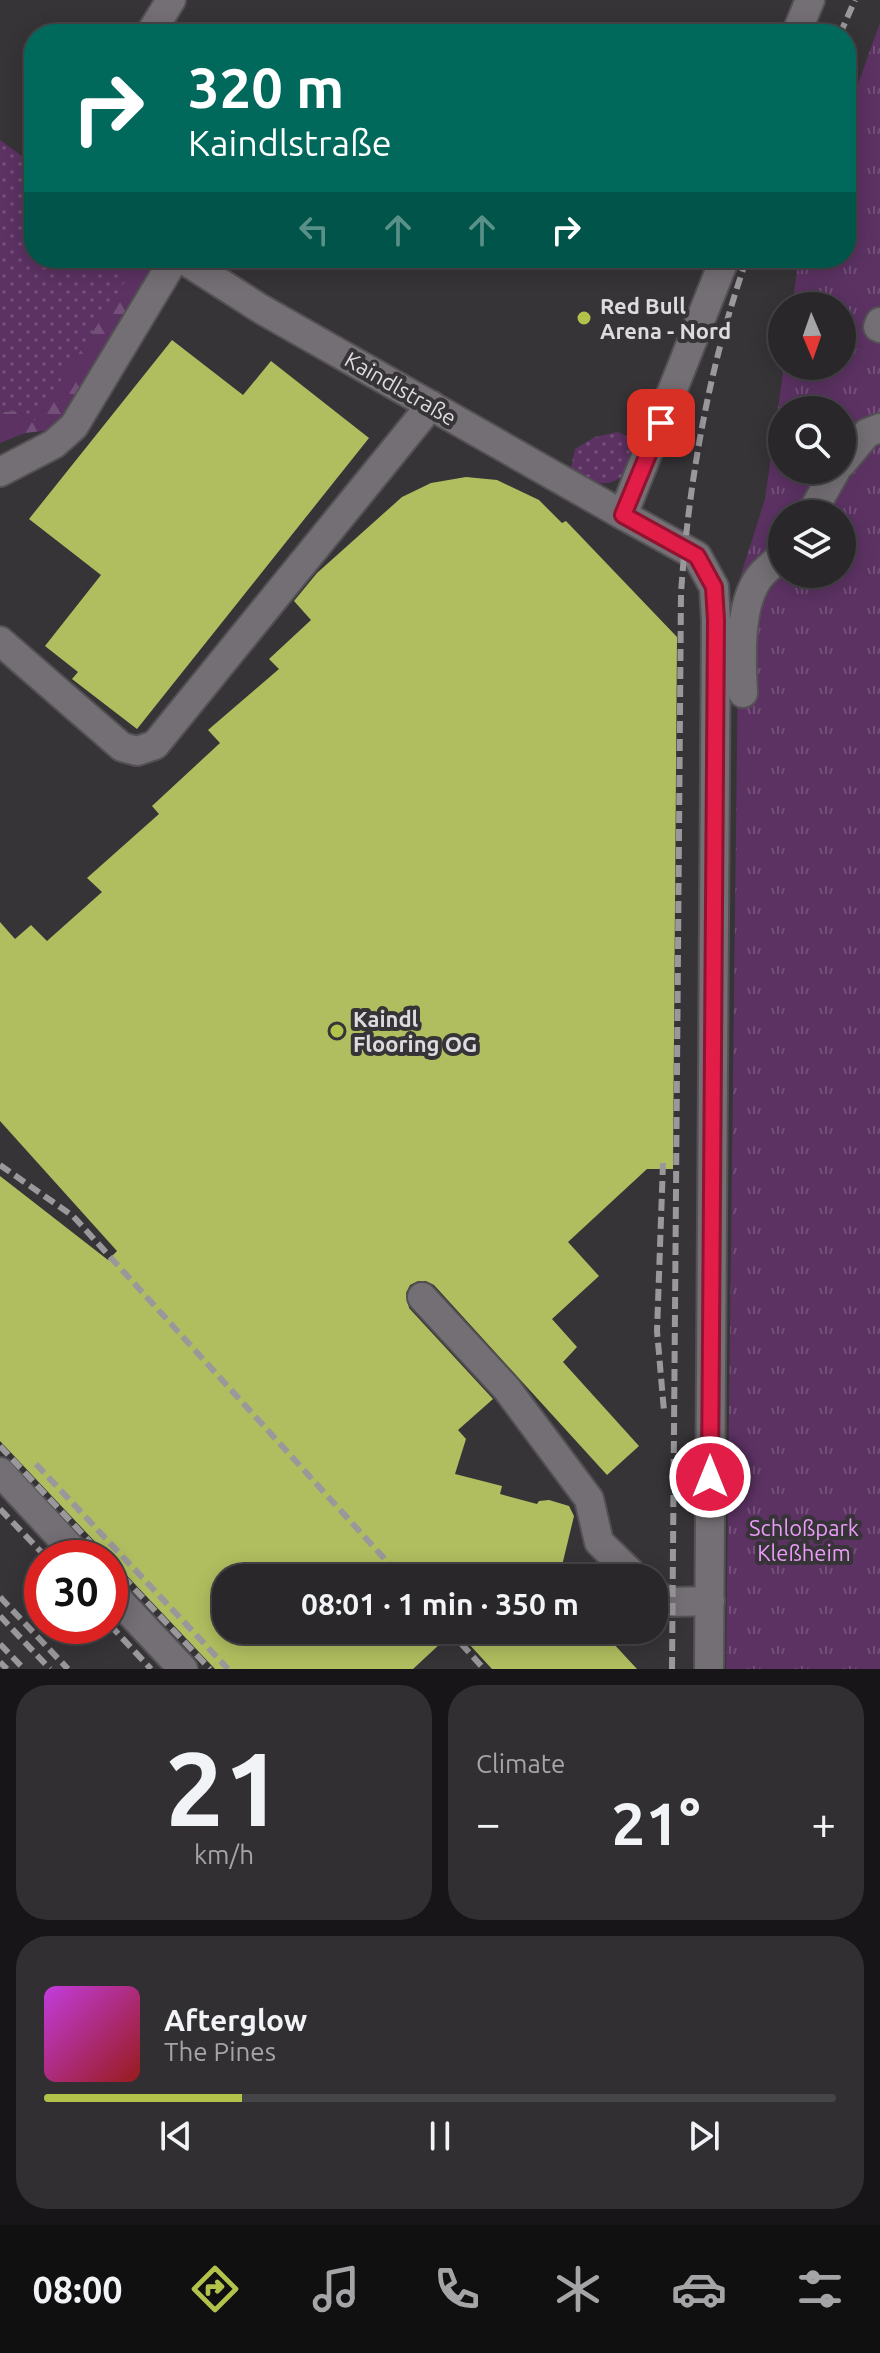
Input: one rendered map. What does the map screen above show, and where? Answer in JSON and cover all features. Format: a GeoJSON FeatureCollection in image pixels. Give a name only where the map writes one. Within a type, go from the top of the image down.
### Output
{"type":"FeatureCollection","features":[{"type":"Feature","properties":{"kind":"street"},"geometry":{"type":"LineString","coordinates":[[156,24],[171,0]]}},
{"type":"Feature","properties":{"kind":"street"},"geometry":{"type":"LineString","coordinates":[[800,24],[810,0]]}},
{"type":"Feature","properties":{"kind":"street"},"geometry":{"type":"LineString","coordinates":[[0,472],[54,444],[74,426],[172,268]]}},
{"type":"Feature","properties":{"kind":"street","name":"Kaindlstraße"},"geometry":{"type":"LineString","coordinates":[[194,268],[261,309],[697,556],[714,587],[709,1669]]}},
{"type":"Feature","properties":{"kind":"street"},"geometry":{"type":"LineString","coordinates":[[623,515],[721,268]]}},
{"type":"Feature","properties":{"kind":"street"},"geometry":{"type":"LineString","coordinates":[[0,641],[122,747],[137,751],[155,745],[431,405]]}},
{"type":"Feature","properties":{"kind":"street"},"geometry":{"type":"LineString","coordinates":[[856,446],[867,433],[880,428]]}},
{"type":"Feature","properties":{"kind":"street"},"geometry":{"type":"LineString","coordinates":[[743,693],[742,653],[749,598],[761,574],[768,568]]}},
{"type":"Feature","properties":{"kind":"street"},"geometry":{"type":"LineString","coordinates":[[422,1297],[507,1389],[589,1499],[599,1542],[622,1564]]}},
{"type":"Feature","properties":{"kind":"street"},"geometry":{"type":"LineString","coordinates":[[0,1472],[63,1540]]}},
{"type":"Feature","properties":{"kind":"street"},"geometry":{"type":"LineString","coordinates":[[668,1600],[710,1601]]}},
{"type":"Feature","properties":{"kind":"street"},"geometry":{"type":"LineString","coordinates":[[128,1610],[183,1669]]}},
{"type":"Feature","properties":{"kind":"green space","name":"Schloßpark Kleßheim"},"geometry":{"type":"Polygon","coordinates":[[[880,23],[880,1669],[726,1669],[739,581],[765,499],[768,478],[768,484],[856,484],[856,396],[780,396],[782,380],[856,380],[856,292],[794,292],[798,268],[856,268],[856,89],[880,23]]]}},
{"type":"Feature","properties":{"kind":"green space"},"geometry":{"type":"Polygon","coordinates":[[[0,140],[24,158],[24,268],[134,268],[34,422],[17,411],[0,412],[0,140]]]}},
{"type":"Feature","properties":{"kind":"green space"},"geometry":{"type":"Polygon","coordinates":[[[134,268],[149,272],[141,291],[65,414],[51,430],[25,433],[0,443],[0,412],[17,411],[34,422],[134,268]]]}},
{"type":"Feature","properties":{"kind":"green space"},"geometry":{"type":"Polygon","coordinates":[[[617,432],[630,437],[632,452],[624,474],[606,483],[594,482],[571,468],[575,449],[595,437],[617,432]]]}},
{"type":"Feature","properties":{"kind":"building"},"geometry":{"type":"Polygon","coordinates":[[[172,340],[243,395],[271,361],[369,438],[137,729],[72,679],[78,672],[45,646],[101,575],[29,519],[172,340]]]}},
{"type":"Feature","properties":{"kind":"building","name":"Kaindl Flooring OG"},"geometry":{"type":"Polygon","coordinates":[[[466,477],[497,480],[539,500],[562,523],[566,521],[677,637],[673,1169],[647,1169],[568,1242],[599,1276],[552,1319],[577,1347],[563,1362],[639,1446],[607,1475],[434,1285],[418,1281],[410,1285],[406,1293],[409,1308],[493,1399],[458,1430],[466,1439],[455,1474],[502,1486],[500,1494],[537,1504],[549,1500],[569,1506],[574,1516],[562,1564],[212,1564],[212,1644],[440,1644],[413,1669],[215,1669],[128,1577],[128,1540],[93,1540],[0,1441],[0,1176],[108,1260],[117,1251],[0,1121],[0,922],[15,939],[31,925],[47,941],[102,892],[87,878],[159,814],[152,806],[220,743],[208,730],[279,669],[269,659],[311,620],[294,601],[317,573],[402,497],[431,483],[466,477]]]}},
{"type":"Feature","properties":{"kind":"building"},"geometry":{"type":"Polygon","coordinates":[[[469,1644],[614,1644],[637,1669],[492,1669],[469,1644]]]}},
{"type":"Feature","properties":{"kind":"railway"},"geometry":{"type":"LineString","coordinates":[[844,24],[855,0]]}},
{"type":"Feature","properties":{"kind":"railway"},"geometry":{"type":"LineString","coordinates":[[672,1669],[681,593],[689,508],[703,423],[722,340],[744,268]]}},
{"type":"Feature","properties":{"kind":"railway"},"geometry":{"type":"LineString","coordinates":[[663,1163],[657,1331],[664,1411]]}},
{"type":"Feature","properties":{"kind":"railway"},"geometry":{"type":"LineString","coordinates":[[0,1165],[73,1216],[389,1564]]}},
{"type":"Feature","properties":{"kind":"railway"},"geometry":{"type":"LineString","coordinates":[[0,1446],[88,1540]]}},
{"type":"Feature","properties":{"kind":"railway"},"geometry":{"type":"LineString","coordinates":[[36,1464],[228,1669]]}},
{"type":"Feature","properties":{"kind":"railway"},"geometry":{"type":"LineString","coordinates":[[0,1509],[30,1540]]}},
{"type":"Feature","properties":{"kind":"railway"},"geometry":{"type":"LineString","coordinates":[[128,1582],[210,1669]]}},
{"type":"Feature","properties":{"kind":"railway"},"geometry":{"type":"LineString","coordinates":[[0,1597],[68,1669]]}},
{"type":"Feature","properties":{"kind":"railway"},"geometry":{"type":"LineString","coordinates":[[0,1616],[50,1669]]}},
{"type":"Feature","properties":{"kind":"railway"},"geometry":{"type":"LineString","coordinates":[[0,1644],[24,1669]]}},
{"type":"Feature","properties":{"kind":"railway"},"geometry":{"type":"LineString","coordinates":[[128,1644],[151,1669]]}},
{"type":"Feature","properties":{"kind":"railway"},"geometry":{"type":"LineString","coordinates":[[462,1644],[484,1669]]}},
{"type":"Feature","properties":{"kind":"railway"},"geometry":{"type":"LineString","coordinates":[[0,1662],[7,1669]]}},
{"type":"Feature","properties":{"kind":"place","name":"Red Bull Arena - Nord"},"geometry":{"type":"Point","coordinates":[584,318]}},
{"type":"Feature","properties":{"kind":"place","name":"Kaindl Flooring OG"},"geometry":{"type":"Point","coordinates":[337,1031]}},
{"type":"Feature","properties":{"kind":"route"},"geometry":{"type":"LineString","coordinates":[[661,423],[623,515],[697,556],[714,587],[716,620],[710,1477]]}}]}
